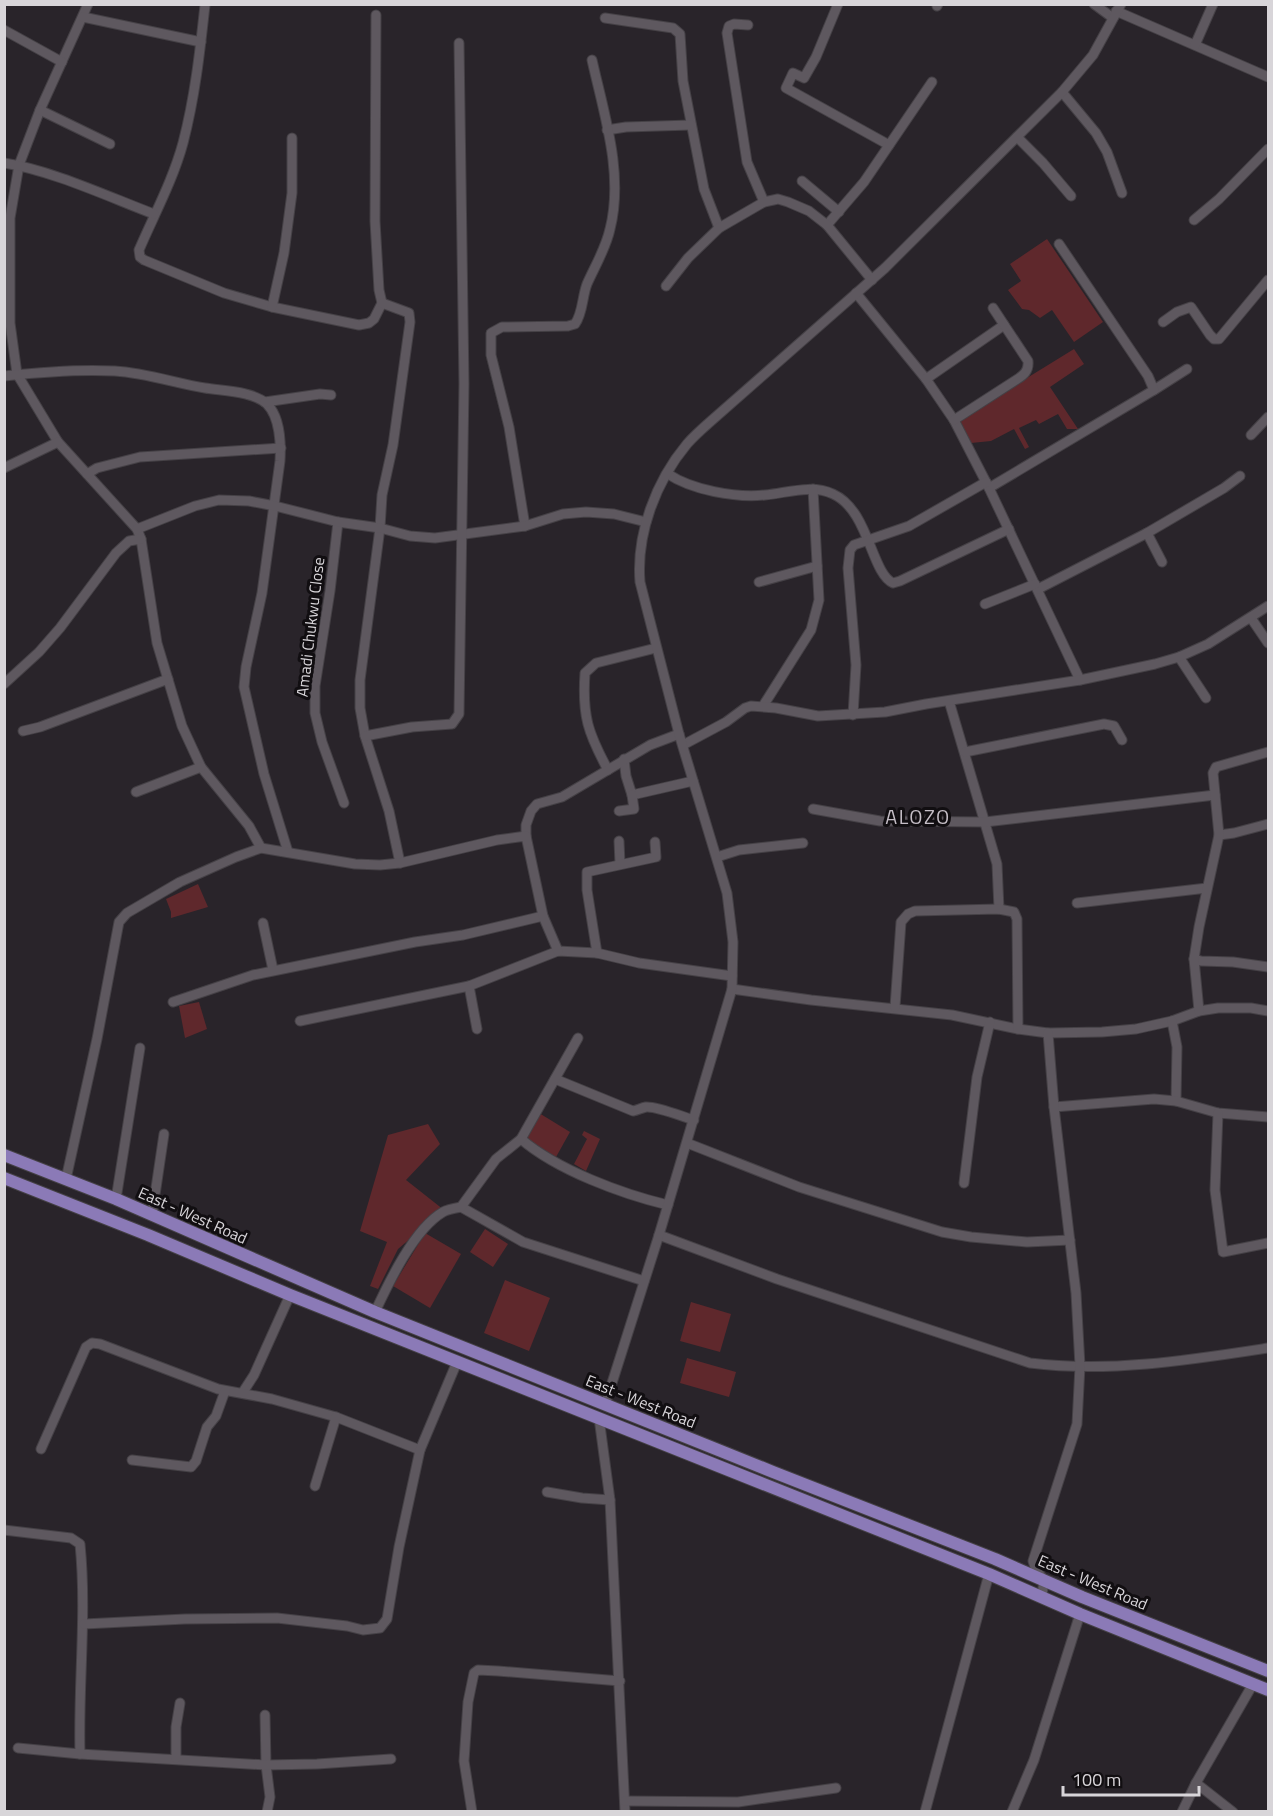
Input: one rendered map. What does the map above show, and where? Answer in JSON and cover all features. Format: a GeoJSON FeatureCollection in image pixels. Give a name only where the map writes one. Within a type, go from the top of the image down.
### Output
{"type":"FeatureCollection","features":[{"type":"Feature","properties":{"kind":"main road","name":"East - West Road"},"geometry":{"type":"LineString","coordinates":[[4,1155],[116,1199],[375,1312],[1044,1580],[1082,1598],[1269,1671]]}},
{"type":"Feature","properties":{"kind":"main road","name":"East - West Road"},"geometry":{"type":"LineString","coordinates":[[6,1182],[148,1235],[290,1295],[989,1574],[1080,1614],[1269,1690]]}},
{"type":"Feature","properties":{"kind":"street"},"geometry":{"type":"LineString","coordinates":[[88,4],[40,110],[19,165],[10,218],[7,272],[10,322],[17,374],[58,442],[137,529],[141,539],[157,643],[182,726],[201,767],[249,826],[261,848]]}},
{"type":"Feature","properties":{"kind":"street"},"geometry":{"type":"LineString","coordinates":[[838,4],[816,57],[804,78],[793,73],[786,88],[889,145]]}},
{"type":"Feature","properties":{"kind":"street"},"geometry":{"type":"LineString","coordinates":[[1094,4],[1117,11],[1269,77]]}},
{"type":"Feature","properties":{"kind":"street"},"geometry":{"type":"LineString","coordinates":[[1195,45],[1214,4]]}},
{"type":"Feature","properties":{"kind":"street"},"geometry":{"type":"LineString","coordinates":[[205,5],[195,91],[183,144],[139,250],[140,257],[224,293],[272,307],[359,325],[369,324],[382,303],[379,290],[375,221],[376,15]]}},
{"type":"Feature","properties":{"kind":"street"},"geometry":{"type":"LineString","coordinates":[[604,1405],[659,1235],[732,989],[733,942],[727,893],[679,734],[639,574],[640,548],[646,522],[668,474],[687,444],[872,280],[1062,92],[1093,55],[1117,11]]}},
{"type":"Feature","properties":{"kind":"street"},"geometry":{"type":"LineString","coordinates":[[83,17],[201,42]]}},
{"type":"Feature","properties":{"kind":"street"},"geometry":{"type":"LineString","coordinates":[[605,18],[655,24],[677,30],[681,42],[683,81],[704,189],[719,228]]}},
{"type":"Feature","properties":{"kind":"street"},"geometry":{"type":"LineString","coordinates":[[748,25],[734,24],[729,26],[727,33],[747,162],[764,202]]}},
{"type":"Feature","properties":{"kind":"street"},"geometry":{"type":"LineString","coordinates":[[4,30],[62,62]]}},
{"type":"Feature","properties":{"kind":"street"},"geometry":{"type":"LineString","coordinates":[[365,736],[412,727],[452,724],[459,714],[464,384],[459,44]]}},
{"type":"Feature","properties":{"kind":"street"},"geometry":{"type":"LineString","coordinates":[[525,526],[509,427],[491,355],[490,333],[502,327],[568,326],[576,324],[579,319],[583,294],[610,231],[614,209],[615,177],[592,60]]}},
{"type":"Feature","properties":{"kind":"street"},"geometry":{"type":"LineString","coordinates":[[827,225],[864,182],[932,81]]}},
{"type":"Feature","properties":{"kind":"street"},"geometry":{"type":"LineString","coordinates":[[1062,92],[1096,133],[1107,152],[1122,192]]}},
{"type":"Feature","properties":{"kind":"street"},"geometry":{"type":"LineString","coordinates":[[40,110],[110,144]]}},
{"type":"Feature","properties":{"kind":"street"},"geometry":{"type":"LineString","coordinates":[[607,130],[626,127],[691,125]]}},
{"type":"Feature","properties":{"kind":"street"},"geometry":{"type":"LineString","coordinates":[[1017,137],[1071,195]]}},
{"type":"Feature","properties":{"kind":"street"},"geometry":{"type":"LineString","coordinates":[[272,307],[284,253],[292,193],[292,138]]}},
{"type":"Feature","properties":{"kind":"street"},"geometry":{"type":"LineString","coordinates":[[1194,220],[1228,191],[1269,148]]}},
{"type":"Feature","properties":{"kind":"street"},"geometry":{"type":"LineString","coordinates":[[4,163],[19,165],[72,183],[154,214]]}},
{"type":"Feature","properties":{"kind":"street"},"geometry":{"type":"LineString","coordinates":[[802,181],[839,212]]}},
{"type":"Feature","properties":{"kind":"street"},"geometry":{"type":"LineString","coordinates":[[666,286],[688,258],[719,228],[764,202],[778,199],[809,212],[827,225],[872,280]]}},
{"type":"Feature","properties":{"kind":"street"},"geometry":{"type":"LineString","coordinates":[[1059,244],[1148,376],[1154,390]]}},
{"type":"Feature","properties":{"kind":"street"},"geometry":{"type":"LineString","coordinates":[[1162,322],[1177,312],[1191,307],[1210,335],[1214,339],[1219,339],[1269,280]]}},
{"type":"Feature","properties":{"kind":"street"},"geometry":{"type":"LineString","coordinates":[[856,293],[926,379],[954,420],[1009,529],[1080,680]]}},
{"type":"Feature","properties":{"kind":"street"},"geometry":{"type":"LineString","coordinates":[[382,303],[410,313],[410,322],[393,445],[382,495],[380,528],[360,680],[360,708],[365,736],[386,802],[400,863]]}},
{"type":"Feature","properties":{"kind":"street"},"geometry":{"type":"LineString","coordinates":[[954,420],[1016,380],[1027,370],[1028,361],[993,308]]}},
{"type":"Feature","properties":{"kind":"street"},"geometry":{"type":"LineString","coordinates":[[926,379],[1004,325]]}},
{"type":"Feature","properties":{"kind":"street"},"geometry":{"type":"LineString","coordinates":[[853,715],[856,664],[848,555],[854,545],[909,526],[987,485],[1187,369]]}},
{"type":"Feature","properties":{"kind":"street"},"geometry":{"type":"LineString","coordinates":[[4,376],[70,370],[116,371],[249,395],[266,402],[273,411],[280,448],[275,506],[262,593],[244,687],[264,774],[288,852]]}},
{"type":"Feature","properties":{"kind":"street"},"geometry":{"type":"LineString","coordinates":[[266,402],[320,394],[331,395]]}},
{"type":"Feature","properties":{"kind":"street"},"geometry":{"type":"LineString","coordinates":[[1251,435],[1269,417]]}},
{"type":"Feature","properties":{"kind":"street"},"geometry":{"type":"LineString","coordinates":[[4,468],[58,442]]}},
{"type":"Feature","properties":{"kind":"street"},"geometry":{"type":"LineString","coordinates":[[87,474],[97,468],[140,457],[280,448]]}},
{"type":"Feature","properties":{"kind":"street"},"geometry":{"type":"LineString","coordinates":[[668,474],[692,486],[735,495],[763,496],[813,489],[834,495],[847,504],[857,517],[883,575],[893,583],[1009,529]]}},
{"type":"Feature","properties":{"kind":"street"},"geometry":{"type":"LineString","coordinates":[[985,604],[1036,586],[1147,533],[1224,488],[1240,476]]}},
{"type":"Feature","properties":{"kind":"street"},"geometry":{"type":"LineString","coordinates":[[763,706],[811,630],[819,600],[813,489]]}},
{"type":"Feature","properties":{"kind":"street"},"geometry":{"type":"LineString","coordinates":[[137,529],[195,506],[219,500],[249,501],[338,522],[380,528],[410,536],[435,538],[525,526],[563,514],[586,512],[614,514],[646,522]]}},
{"type":"Feature","properties":{"kind":"street","name":"Amadi Chukwu Close"},"geometry":{"type":"LineString","coordinates":[[338,522],[315,686],[315,713],[322,742],[344,803]]}},
{"type":"Feature","properties":{"kind":"street"},"geometry":{"type":"LineString","coordinates":[[1147,533],[1162,562]]}},
{"type":"Feature","properties":{"kind":"street"},"geometry":{"type":"LineString","coordinates":[[4,684],[39,652],[60,628],[116,553],[129,541],[141,539]]}},
{"type":"Feature","properties":{"kind":"street"},"geometry":{"type":"LineString","coordinates":[[759,582],[817,566]]}},
{"type":"Feature","properties":{"kind":"street"},"geometry":{"type":"LineString","coordinates":[[683,745],[726,722],[745,708],[763,706],[818,716],[885,712],[1080,680],[1179,657],[1269,606]]}},
{"type":"Feature","properties":{"kind":"street"},"geometry":{"type":"LineString","coordinates":[[1251,618],[1269,643]]}},
{"type":"Feature","properties":{"kind":"street"},"geometry":{"type":"LineString","coordinates":[[608,770],[589,734],[586,722],[583,692],[585,673],[596,663],[656,648]]}},
{"type":"Feature","properties":{"kind":"street"},"geometry":{"type":"LineString","coordinates":[[1179,657],[1206,698]]}},
{"type":"Feature","properties":{"kind":"street"},"geometry":{"type":"LineString","coordinates":[[23,732],[168,679]]}},
{"type":"Feature","properties":{"kind":"street"},"geometry":{"type":"LineString","coordinates":[[949,701],[997,864],[999,909]]}},
{"type":"Feature","properties":{"kind":"street"},"geometry":{"type":"LineString","coordinates":[[964,752],[1104,724],[1114,726],[1122,740]]}},
{"type":"Feature","properties":{"kind":"street"},"geometry":{"type":"LineString","coordinates":[[558,951],[543,916],[526,836],[526,825],[531,811],[537,804],[562,797],[650,745],[679,734]]}},
{"type":"Feature","properties":{"kind":"street"},"geometry":{"type":"LineString","coordinates":[[1199,1011],[1194,959],[1219,835],[1213,773],[1216,767],[1269,752]]}},
{"type":"Feature","properties":{"kind":"street"},"geometry":{"type":"LineString","coordinates":[[619,811],[634,809],[624,759]]}},
{"type":"Feature","properties":{"kind":"street"},"geometry":{"type":"LineString","coordinates":[[136,792],[201,767]]}},
{"type":"Feature","properties":{"kind":"street"},"geometry":{"type":"LineString","coordinates":[[632,795],[693,781]]}},
{"type":"Feature","properties":{"kind":"street"},"geometry":{"type":"LineString","coordinates":[[813,808],[880,821],[985,822],[1215,795]]}},
{"type":"Feature","properties":{"kind":"street"},"geometry":{"type":"LineString","coordinates":[[1219,835],[1269,824]]}},
{"type":"Feature","properties":{"kind":"street"},"geometry":{"type":"LineString","coordinates":[[66,1179],[97,1040],[119,922],[127,913],[180,882],[236,856],[261,848],[355,864],[380,865],[400,863],[497,840],[526,836]]}},
{"type":"Feature","properties":{"kind":"street"},"geometry":{"type":"LineString","coordinates":[[619,841],[620,864]]}},
{"type":"Feature","properties":{"kind":"street"},"geometry":{"type":"LineString","coordinates":[[597,953],[587,890],[587,872],[656,856],[655,842]]}},
{"type":"Feature","properties":{"kind":"street"},"geometry":{"type":"LineString","coordinates":[[717,857],[739,850],[803,843]]}},
{"type":"Feature","properties":{"kind":"street"},"geometry":{"type":"LineString","coordinates":[[1077,903],[1207,888]]}},
{"type":"Feature","properties":{"kind":"street"},"geometry":{"type":"LineString","coordinates":[[895,1008],[901,922],[908,914],[915,911],[999,909],[1014,912],[1017,919],[1018,1029]]}},
{"type":"Feature","properties":{"kind":"street"},"geometry":{"type":"LineString","coordinates":[[173,1002],[219,984],[273,970],[464,934],[543,916]]}},
{"type":"Feature","properties":{"kind":"street"},"geometry":{"type":"LineString","coordinates":[[263,923],[273,970]]}},
{"type":"Feature","properties":{"kind":"street"},"geometry":{"type":"LineString","coordinates":[[300,1021],[469,986],[558,951],[597,953],[639,963],[732,976]]}},
{"type":"Feature","properties":{"kind":"street"},"geometry":{"type":"LineString","coordinates":[[1194,959],[1269,967]]}},
{"type":"Feature","properties":{"kind":"street"},"geometry":{"type":"LineString","coordinates":[[469,986],[477,1029]]}},
{"type":"Feature","properties":{"kind":"street"},"geometry":{"type":"LineString","coordinates":[[732,989],[895,1008],[1048,1033],[1113,1031],[1172,1021],[1199,1011],[1218,1008],[1251,1008],[1269,1011]]}},
{"type":"Feature","properties":{"kind":"street"},"geometry":{"type":"LineString","coordinates":[[1172,1021],[1177,1047],[1176,1101]]}},
{"type":"Feature","properties":{"kind":"street"},"geometry":{"type":"LineString","coordinates":[[964,1183],[977,1077],[990,1022]]}},
{"type":"Feature","properties":{"kind":"street"},"geometry":{"type":"LineString","coordinates":[[1042,1596],[1044,1580],[1036,1570],[1033,1561],[1077,1424],[1080,1366],[1076,1293],[1054,1107],[1048,1033]]}},
{"type":"Feature","properties":{"kind":"street"},"geometry":{"type":"LineString","coordinates":[[461,1207],[496,1159],[521,1139],[578,1038]]}},
{"type":"Feature","properties":{"kind":"street"},"geometry":{"type":"LineString","coordinates":[[116,1199],[140,1048]]}},
{"type":"Feature","properties":{"kind":"street"},"geometry":{"type":"LineString","coordinates":[[555,1079],[633,1111],[645,1107],[653,1108],[694,1120]]}},
{"type":"Feature","properties":{"kind":"street"},"geometry":{"type":"LineString","coordinates":[[1054,1107],[1154,1099],[1176,1101],[1218,1113],[1269,1118]]}},
{"type":"Feature","properties":{"kind":"street"},"geometry":{"type":"LineString","coordinates":[[1218,1113],[1215,1190],[1223,1252],[1269,1243]]}},
{"type":"Feature","properties":{"kind":"street"},"geometry":{"type":"LineString","coordinates":[[152,1215],[164,1134]]}},
{"type":"Feature","properties":{"kind":"street"},"geometry":{"type":"LineString","coordinates":[[521,1139],[541,1154],[596,1182],[668,1205]]}},
{"type":"Feature","properties":{"kind":"street"},"geometry":{"type":"LineString","coordinates":[[687,1143],[799,1186],[942,1232],[971,1238],[1026,1242],[1070,1240]]}},
{"type":"Feature","properties":{"kind":"street"},"geometry":{"type":"LineString","coordinates":[[375,1312],[399,1264],[417,1238],[444,1210],[461,1207],[523,1242],[644,1281]]}},
{"type":"Feature","properties":{"kind":"street"},"geometry":{"type":"LineString","coordinates":[[659,1235],[777,1279],[1030,1363],[1059,1367],[1174,1362],[1269,1348]]}},
{"type":"Feature","properties":{"kind":"street"},"geometry":{"type":"LineString","coordinates":[[243,1392],[254,1375],[290,1295]]}},
{"type":"Feature","properties":{"kind":"street"},"geometry":{"type":"LineString","coordinates":[[41,1449],[86,1347],[92,1343],[225,1391],[243,1392],[336,1417],[420,1450]]}},
{"type":"Feature","properties":{"kind":"street"},"geometry":{"type":"LineString","coordinates":[[84,1624],[185,1619],[277,1618],[363,1630],[380,1628],[387,1619],[399,1546],[420,1450],[457,1362]]}},
{"type":"Feature","properties":{"kind":"street"},"geometry":{"type":"LineString","coordinates":[[132,1460],[190,1467],[196,1461],[207,1427],[216,1416],[225,1391]]}},
{"type":"Feature","properties":{"kind":"street"},"geometry":{"type":"LineString","coordinates":[[315,1486],[336,1417]]}},
{"type":"Feature","properties":{"kind":"street"},"geometry":{"type":"LineString","coordinates":[[599,1418],[610,1500],[625,1807],[738,1802],[836,1788]]}},
{"type":"Feature","properties":{"kind":"street"},"geometry":{"type":"LineString","coordinates":[[547,1492],[610,1500]]}},
{"type":"Feature","properties":{"kind":"street"},"geometry":{"type":"LineString","coordinates":[[4,1530],[71,1538],[80,1544],[84,1624],[79,1719],[80,1754]]}},
{"type":"Feature","properties":{"kind":"street"},"geometry":{"type":"LineString","coordinates":[[925,1812],[989,1574]]}},
{"type":"Feature","properties":{"kind":"street"},"geometry":{"type":"LineString","coordinates":[[1012,1812],[1034,1760],[1080,1614]]}},
{"type":"Feature","properties":{"kind":"street"},"geometry":{"type":"LineString","coordinates":[[472,1812],[464,1761],[468,1702],[474,1673],[478,1670],[498,1671],[620,1681]]}},
{"type":"Feature","properties":{"kind":"street"},"geometry":{"type":"LineString","coordinates":[[1182,1812],[1196,1783],[1254,1684]]}},
{"type":"Feature","properties":{"kind":"street"},"geometry":{"type":"LineString","coordinates":[[176,1758],[176,1727],[180,1703]]}},
{"type":"Feature","properties":{"kind":"street"},"geometry":{"type":"LineString","coordinates":[[265,1715],[266,1765],[270,1797],[267,1812]]}},
{"type":"Feature","properties":{"kind":"street"},"geometry":{"type":"LineString","coordinates":[[18,1748],[266,1765],[391,1759]]}},
{"type":"Feature","properties":{"kind":"street"},"geometry":{"type":"LineString","coordinates":[[1196,1783],[1233,1812]]}},
{"type":"Feature","properties":{"kind":"shaded area"},"geometry":{"type":"Polygon","coordinates":[[[1047,239],[1103,322],[1074,342],[1052,310],[1040,318],[1029,310],[1022,309],[1008,290],[1021,281],[1010,264],[1047,239]]]}},
{"type":"Feature","properties":{"kind":"shaded area"},"geometry":{"type":"Polygon","coordinates":[[[1074,349],[1084,364],[1050,387],[1078,429],[1067,429],[1058,414],[1039,424],[1036,420],[1019,428],[1029,447],[1025,449],[1014,429],[991,441],[971,443],[959,420],[1074,349]]]}},
{"type":"Feature","properties":{"kind":"shaded area"},"geometry":{"type":"Polygon","coordinates":[[[198,884],[208,907],[171,918],[166,899],[198,884]]]}},
{"type":"Feature","properties":{"kind":"shaded area"},"geometry":{"type":"Polygon","coordinates":[[[199,1002],[207,1029],[185,1038],[179,1006],[199,1002]]]}},
{"type":"Feature","properties":{"kind":"shaded area"},"geometry":{"type":"Polygon","coordinates":[[[539,1113],[570,1132],[556,1157],[525,1139],[539,1113]]]}},
{"type":"Feature","properties":{"kind":"shaded area"},"geometry":{"type":"Polygon","coordinates":[[[428,1124],[440,1144],[406,1180],[444,1210],[398,1249],[378,1289],[370,1286],[387,1242],[360,1231],[388,1135],[428,1124]]]}},
{"type":"Feature","properties":{"kind":"shaded area"},"geometry":{"type":"Polygon","coordinates":[[[584,1131],[600,1139],[586,1171],[574,1164],[587,1139],[582,1135],[584,1131]]]}},
{"type":"Feature","properties":{"kind":"shaded area"},"geometry":{"type":"Polygon","coordinates":[[[485,1229],[508,1244],[493,1267],[470,1252],[485,1229]]]}},
{"type":"Feature","properties":{"kind":"shaded area"},"geometry":{"type":"Polygon","coordinates":[[[425,1233],[461,1254],[430,1308],[393,1286],[425,1233]]]}},
{"type":"Feature","properties":{"kind":"shaded area"},"geometry":{"type":"Polygon","coordinates":[[[505,1280],[550,1298],[529,1351],[484,1333],[505,1280]]]}},
{"type":"Feature","properties":{"kind":"shaded area"},"geometry":{"type":"Polygon","coordinates":[[[691,1302],[731,1314],[720,1352],[680,1341],[691,1302]]]}},
{"type":"Feature","properties":{"kind":"shaded area"},"geometry":{"type":"Polygon","coordinates":[[[687,1358],[736,1372],[729,1397],[680,1383],[687,1358]]]}},
{"type":"Feature","properties":{"kind":"district","name":"ALOZO"},"geometry":{"type":"Point","coordinates":[918,816]}}]}
